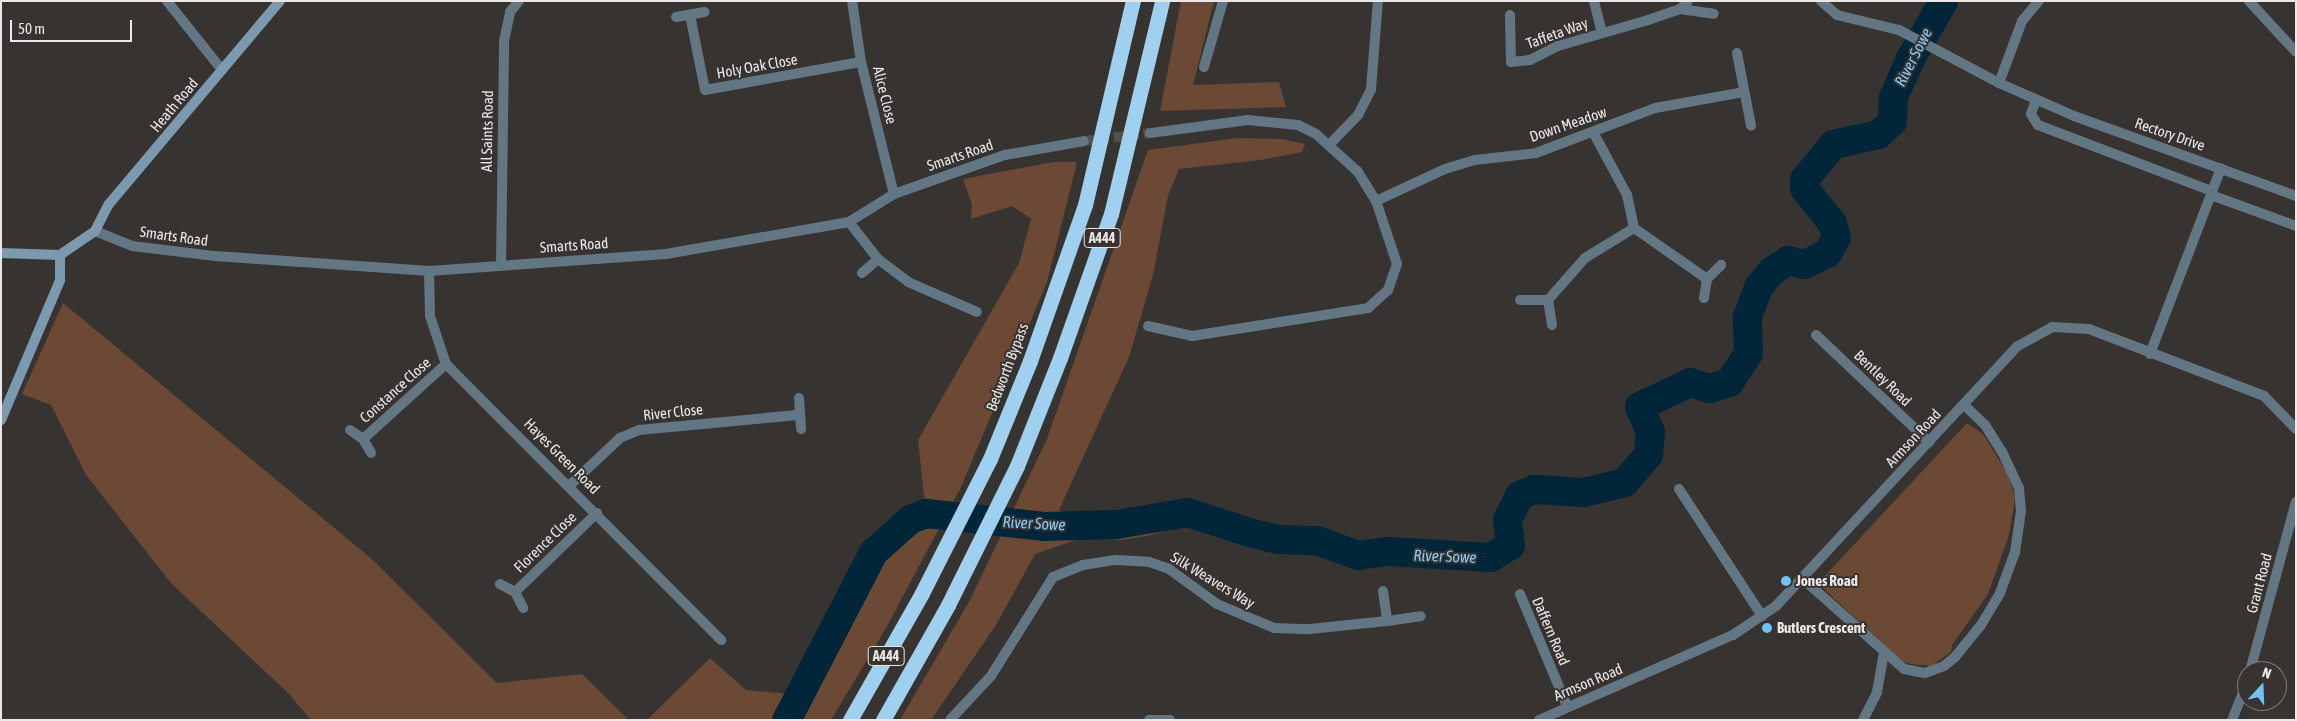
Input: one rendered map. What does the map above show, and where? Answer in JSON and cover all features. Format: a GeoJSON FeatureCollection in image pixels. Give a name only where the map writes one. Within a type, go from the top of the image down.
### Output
{"type":"FeatureCollection","features":[{"type":"Feature","properties":{"kind":"highway","name":"Bedworth Bypass"},"geometry":{"type":"LineString","coordinates":[[850,720],[922,593],[990,459],[1085,204],[1133,1]]}},
{"type":"Feature","properties":{"kind":"highway","name":"A444"},"geometry":{"type":"LineString","coordinates":[[883,720],[948,605],[1017,466],[1110,214],[1162,1]]}},
{"type":"Feature","properties":{"kind":"street"},"geometry":{"type":"LineString","coordinates":[[167,1],[222,70]]}},
{"type":"Feature","properties":{"kind":"street","name":"Heath Road"},"geometry":{"type":"LineString","coordinates":[[96,231],[109,204],[280,1]]}},
{"type":"Feature","properties":{"kind":"street","name":"All Saints Road"},"geometry":{"type":"LineString","coordinates":[[501,266],[504,41],[510,12],[519,1]]}},
{"type":"Feature","properties":{"kind":"street","name":"Alice Close"},"geometry":{"type":"LineString","coordinates":[[852,1],[861,62],[894,194]]}},
{"type":"Feature","properties":{"kind":"street"},"geometry":{"type":"LineString","coordinates":[[1204,67],[1223,1]]}},
{"type":"Feature","properties":{"kind":"street"},"geometry":{"type":"LineString","coordinates":[[1330,144],[1358,115],[1371,88],[1378,1]]}},
{"type":"Feature","properties":{"kind":"street","name":"Taffeta Way"},"geometry":{"type":"LineString","coordinates":[[1594,1],[1602,32]]}},
{"type":"Feature","properties":{"kind":"street","name":"Rectory Drive"},"geometry":{"type":"LineString","coordinates":[[1821,1],[1837,15],[1899,30],[1999,83],[2036,100],[2296,196]]}},
{"type":"Feature","properties":{"kind":"street"},"geometry":{"type":"LineString","coordinates":[[1999,83],[2019,26],[2039,1]]}},
{"type":"Feature","properties":{"kind":"street"},"geometry":{"type":"LineString","coordinates":[[2249,1],[2296,52]]}},
{"type":"Feature","properties":{"kind":"street","name":"Taffeta Way"},"geometry":{"type":"LineString","coordinates":[[1510,15],[1511,62],[1530,60],[1558,46],[1684,5],[1714,14]]}},
{"type":"Feature","properties":{"kind":"street"},"geometry":{"type":"LineString","coordinates":[[676,17],[704,12]]}},
{"type":"Feature","properties":{"kind":"street","name":"Holy Oak Close"},"geometry":{"type":"LineString","coordinates":[[690,15],[705,90],[861,62]]}},
{"type":"Feature","properties":{"kind":"street"},"geometry":{"type":"LineString","coordinates":[[1737,53],[1751,126]]}},
{"type":"Feature","properties":{"kind":"street","name":"Down Meadow"},"geometry":{"type":"LineString","coordinates":[[1376,200],[1444,169],[1536,153],[1655,108],[1744,92]]}},
{"type":"Feature","properties":{"kind":"street"},"geometry":{"type":"LineString","coordinates":[[2036,100],[2031,114],[2038,125],[2296,226]]}},
{"type":"Feature","properties":{"kind":"street"},"geometry":{"type":"LineString","coordinates":[[1148,326],[1192,336],[1368,308],[1388,290],[1396,264],[1376,200],[1357,171],[1330,144],[1298,125],[1248,120],[1150,133]]}},
{"type":"Feature","properties":{"kind":"street"},"geometry":{"type":"LineString","coordinates":[[1593,132],[1606,163],[1627,195],[1634,228],[1707,279]]}},
{"type":"Feature","properties":{"kind":"street","name":"Smarts Road"},"geometry":{"type":"LineString","coordinates":[[96,231],[132,246],[215,256],[429,271],[666,254],[849,222],[894,194],[1005,156],[1084,141]]}},
{"type":"Feature","properties":{"kind":"street"},"geometry":{"type":"LineString","coordinates":[[2221,168],[2150,354],[2264,396],[2296,429]]}},
{"type":"Feature","properties":{"kind":"street"},"geometry":{"type":"LineString","coordinates":[[849,222],[878,259],[908,282],[977,312]]}},
{"type":"Feature","properties":{"kind":"street"},"geometry":{"type":"LineString","coordinates":[[1520,300],[1548,300],[1585,258],[1634,228]]}},
{"type":"Feature","properties":{"kind":"street"},"geometry":{"type":"LineString","coordinates":[[1,254],[60,255],[96,231]]}},
{"type":"Feature","properties":{"kind":"street"},"geometry":{"type":"LineString","coordinates":[[1,420],[60,280],[60,255]]}},
{"type":"Feature","properties":{"kind":"street"},"geometry":{"type":"LineString","coordinates":[[862,273],[878,259]]}},
{"type":"Feature","properties":{"kind":"street"},"geometry":{"type":"LineString","coordinates":[[1704,298],[1707,279],[1721,265]]}},
{"type":"Feature","properties":{"kind":"street","name":"Hayes Green Road"},"geometry":{"type":"LineString","coordinates":[[429,271],[430,316],[446,364],[570,485],[721,640]]}},
{"type":"Feature","properties":{"kind":"street"},"geometry":{"type":"LineString","coordinates":[[1548,300],[1552,325]]}},
{"type":"Feature","properties":{"kind":"street","name":"Armson Road"},"geometry":{"type":"LineString","coordinates":[[1539,720],[1567,706],[1733,635],[1762,616],[1803,579],[1928,442],[2028,337],[2052,326],[2077,326],[2150,354]]}},
{"type":"Feature","properties":{"kind":"street","name":"Bentley Road"},"geometry":{"type":"LineString","coordinates":[[1816,335],[1928,442]]}},
{"type":"Feature","properties":{"kind":"street","name":"Constance Close"},"geometry":{"type":"LineString","coordinates":[[363,439],[446,364]]}},
{"type":"Feature","properties":{"kind":"street"},"geometry":{"type":"LineString","coordinates":[[799,398],[801,429]]}},
{"type":"Feature","properties":{"kind":"street"},"geometry":{"type":"LineString","coordinates":[[1803,579],[1884,654],[1914,672],[1944,666],[1982,625],[2008,574],[2019,532],[2019,488],[1992,434],[1964,405]]}},
{"type":"Feature","properties":{"kind":"street","name":"River Close"},"geometry":{"type":"LineString","coordinates":[[570,485],[620,438],[639,430],[799,415]]}},
{"type":"Feature","properties":{"kind":"street","name":"Constance Close"},"geometry":{"type":"LineString","coordinates":[[350,430],[363,439],[372,453]]}},
{"type":"Feature","properties":{"kind":"street"},"geometry":{"type":"LineString","coordinates":[[1680,489],[1762,616]]}},
{"type":"Feature","properties":{"kind":"street","name":"Grant Road"},"geometry":{"type":"LineString","coordinates":[[2253,661],[2296,502]]}},
{"type":"Feature","properties":{"kind":"street","name":"Florence Close"},"geometry":{"type":"LineString","coordinates":[[515,592],[597,513]]}},
{"type":"Feature","properties":{"kind":"street","name":"Silk Weavers Way"},"geometry":{"type":"LineString","coordinates":[[950,720],[1000,663],[1053,577],[1083,564],[1116,560],[1149,562],[1169,569],[1217,604],[1274,628],[1310,629],[1421,616]]}},
{"type":"Feature","properties":{"kind":"street","name":"Florence Close"},"geometry":{"type":"LineString","coordinates":[[500,584],[515,592],[523,608]]}},
{"type":"Feature","properties":{"kind":"street"},"geometry":{"type":"LineString","coordinates":[[1383,591],[1387,621]]}},
{"type":"Feature","properties":{"kind":"street","name":"Daffern Road"},"geometry":{"type":"LineString","coordinates":[[1520,594],[1567,706]]}},
{"type":"Feature","properties":{"kind":"street"},"geometry":{"type":"LineString","coordinates":[[1863,720],[1877,692],[1884,654]]}},
{"type":"Feature","properties":{"kind":"street"},"geometry":{"type":"LineString","coordinates":[[2232,720],[2237,708]]}},
{"type":"Feature","properties":{"kind":"street"},"geometry":{"type":"LineString","coordinates":[[1149,720],[1170,720]]}},
{"type":"Feature","properties":{"kind":"shaded area"},"geometry":{"type":"Polygon","coordinates":[[[1181,1],[1214,1],[1193,85],[1279,82],[1286,107],[1160,111],[1181,1]]]}},
{"type":"Feature","properties":{"kind":"shaded area"},"geometry":{"type":"Polygon","coordinates":[[[1237,138],[1282,139],[1305,144],[1302,152],[1261,160],[1179,169],[1168,196],[1153,275],[1129,357],[1059,510],[1077,518],[1110,522],[1172,504],[1184,520],[1175,528],[1147,536],[1120,540],[1085,537],[1035,554],[996,625],[931,720],[900,720],[970,600],[1047,439],[1148,150],[1237,138]]]}},
{"type":"Feature","properties":{"kind":"shaded area"},"geometry":{"type":"Polygon","coordinates":[[[1053,162],[1077,162],[1047,282],[961,487],[885,630],[831,720],[647,720],[710,658],[746,690],[800,695],[873,552],[910,519],[926,513],[918,440],[1019,263],[1031,219],[1012,206],[971,219],[972,205],[963,179],[1053,162]]]}},
{"type":"Feature","properties":{"kind":"shaded area"},"geometry":{"type":"Polygon","coordinates":[[[63,303],[373,560],[497,683],[582,674],[629,720],[311,720],[288,693],[171,583],[86,475],[51,405],[22,394],[63,303]]]}},
{"type":"Feature","properties":{"kind":"shaded area"},"geometry":{"type":"Polygon","coordinates":[[[1967,423],[1983,434],[2009,476],[2015,499],[2009,535],[1988,594],[1952,645],[1951,652],[1931,666],[1910,664],[1900,660],[1824,589],[1822,579],[1967,423]]]}},
{"type":"Feature","properties":{"kind":"waterway","name":"River Sowe"},"geometry":{"type":"LineString","coordinates":[[786,720],[873,552],[910,519],[926,513],[1043,526],[1116,524],[1187,512],[1249,532],[1278,539],[1316,540],[1358,555],[1387,551],[1490,557],[1510,545],[1507,519],[1519,495],[1534,489],[1583,492],[1624,482],[1648,454],[1650,432],[1639,406],[1690,382],[1709,388],[1729,382],[1748,353],[1747,316],[1758,287],[1771,271],[1788,260],[1804,264],[1827,253],[1836,237],[1832,223],[1804,188],[1804,179],[1833,144],[1878,134],[1892,121],[1893,97],[1910,58],[1943,1]]}},
{"type":"Feature","properties":{"kind":"tunnel"},"geometry":{"type":"LineString","coordinates":[[1084,141],[1150,133]]}},
{"type":"Feature","properties":{"kind":"place","name":"Jones Road"},"geometry":{"type":"Point","coordinates":[1786,581]}},
{"type":"Feature","properties":{"kind":"place","name":"Butlers Crescent"},"geometry":{"type":"Point","coordinates":[1767,628]}}]}
